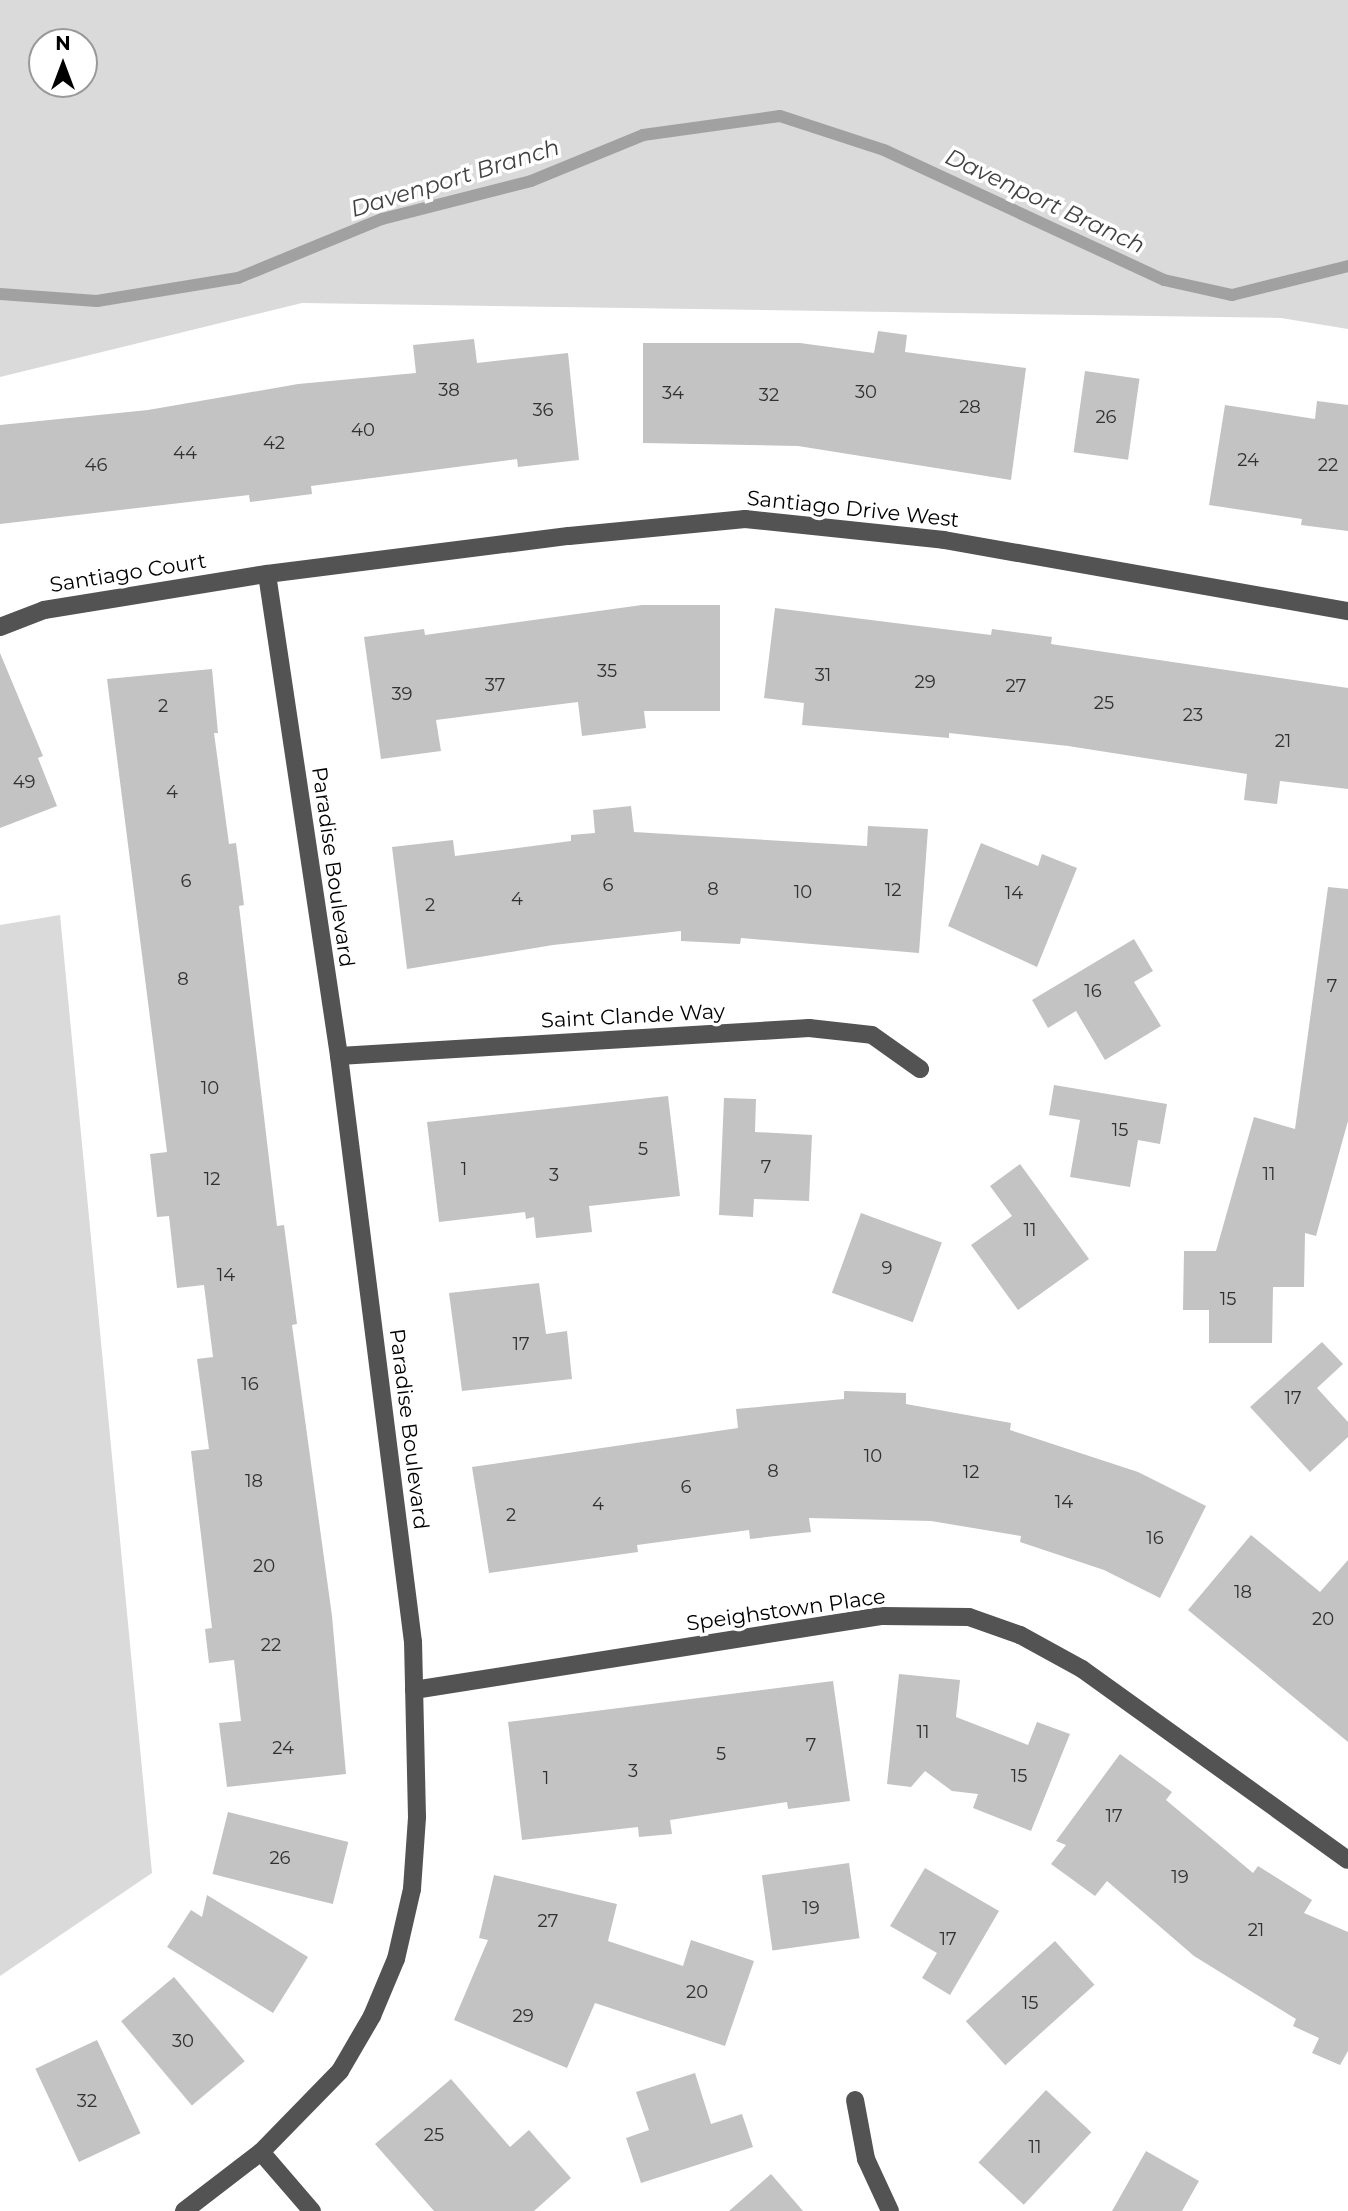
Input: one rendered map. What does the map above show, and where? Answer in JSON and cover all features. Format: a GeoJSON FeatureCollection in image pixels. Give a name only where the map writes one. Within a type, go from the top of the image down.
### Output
{"type":"FeatureCollection","features":[{"type":"Feature","properties":{"kind":"street","name":"Santiago Drive West"},"geometry":{"type":"LineString","coordinates":[[267,574],[569,536],[746,519],[944,540],[1348,611]]}},
{"type":"Feature","properties":{"kind":"street","name":"Santiago Court"},"geometry":{"type":"LineString","coordinates":[[0,627],[44,610],[267,574]]}},
{"type":"Feature","properties":{"kind":"street","name":"Paradise Boulevard"},"geometry":{"type":"LineString","coordinates":[[184,2211],[261,2152],[340,2071],[372,2016],[396,1959],[412,1889],[417,1817],[413,1642],[339,1056],[267,574]]}},
{"type":"Feature","properties":{"kind":"street","name":"Saint Clande Way"},"geometry":{"type":"LineString","coordinates":[[339,1056],[809,1028],[872,1035],[920,1069]]}},
{"type":"Feature","properties":{"kind":"street","name":"Speighstown Place"},"geometry":{"type":"LineString","coordinates":[[414,1690],[882,1616],[969,1617],[1020,1635],[1082,1669],[1348,1860]]}},
{"type":"Feature","properties":{"kind":"street"},"geometry":{"type":"LineString","coordinates":[[855,2100],[866,2159],[890,2211]]}},
{"type":"Feature","properties":{"kind":"street"},"geometry":{"type":"LineString","coordinates":[[261,2152],[312,2211]]}},
{"type":"Feature","properties":{"kind":"shaded area"},"geometry":{"type":"Polygon","coordinates":[[[0,0],[1348,0],[1348,329],[1281,318],[302,303],[0,377],[0,0]]]}},
{"type":"Feature","properties":{"kind":"shaded area"},"geometry":{"type":"Polygon","coordinates":[[[60,915],[152,1873],[0,1976],[0,925],[60,915]]]}},
{"type":"Feature","properties":{"kind":"building"},"geometry":{"type":"Polygon","coordinates":[[[878,331],[907,335],[905,352],[1026,368],[1011,480],[798,446],[643,443],[643,343],[800,343],[874,353],[878,331]]]}},
{"type":"Feature","properties":{"kind":"building"},"geometry":{"type":"Polygon","coordinates":[[[474,339],[477,363],[568,353],[579,460],[518,467],[517,459],[311,486],[312,494],[250,502],[249,495],[0,524],[0,425],[148,410],[298,384],[416,373],[413,345],[474,339]]]}},
{"type":"Feature","properties":{"kind":"building"},"geometry":{"type":"Polygon","coordinates":[[[1085,371],[1139,379],[1128,460],[1074,452],[1085,371]]]}},
{"type":"Feature","properties":{"kind":"building"},"geometry":{"type":"Polygon","coordinates":[[[1317,401],[1348,405],[1348,531],[1301,525],[1302,519],[1209,505],[1225,405],[1315,419],[1317,401]]]}},
{"type":"Feature","properties":{"kind":"building"},"geometry":{"type":"Polygon","coordinates":[[[642,605],[720,605],[720,711],[644,711],[646,728],[582,736],[578,702],[436,720],[441,751],[381,759],[364,637],[424,629],[425,635],[642,605]]]}},
{"type":"Feature","properties":{"kind":"building"},"geometry":{"type":"Polygon","coordinates":[[[775,608],[991,635],[992,629],[1052,637],[1051,644],[1348,688],[1348,789],[1280,781],[1277,804],[1244,800],[1247,774],[1068,746],[949,733],[949,738],[802,725],[804,703],[764,698],[775,608]]]}},
{"type":"Feature","properties":{"kind":"building"},"geometry":{"type":"Polygon","coordinates":[[[0,653],[43,756],[38,758],[57,806],[0,828],[0,653]]]}},
{"type":"Feature","properties":{"kind":"building"},"geometry":{"type":"Polygon","coordinates":[[[212,669],[218,733],[214,733],[229,844],[236,843],[244,905],[239,906],[277,1226],[284,1225],[297,1324],[292,1325],[332,1616],[346,1774],[227,1787],[219,1723],[241,1721],[234,1660],[209,1663],[205,1629],[212,1628],[191,1451],[209,1449],[197,1359],[213,1357],[204,1285],[177,1288],[169,1216],[157,1217],[150,1154],[167,1152],[107,679],[212,669]]]}},
{"type":"Feature","properties":{"kind":"building"},"geometry":{"type":"Polygon","coordinates":[[[631,806],[634,832],[867,846],[868,826],[928,829],[919,953],[741,938],[740,944],[681,941],[681,931],[553,945],[407,969],[392,847],[453,840],[455,856],[571,841],[571,835],[595,833],[593,810],[631,806]]]}},
{"type":"Feature","properties":{"kind":"building"},"geometry":{"type":"Polygon","coordinates":[[[981,843],[1038,866],[1042,854],[1077,868],[1037,967],[948,926],[981,843]]]}},
{"type":"Feature","properties":{"kind":"building"},"geometry":{"type":"Polygon","coordinates":[[[1328,887],[1348,889],[1348,1121],[1316,1236],[1305,1233],[1304,1287],[1273,1287],[1272,1343],[1209,1343],[1209,1310],[1183,1310],[1184,1251],[1216,1251],[1254,1117],[1295,1129],[1328,887]]]}},
{"type":"Feature","properties":{"kind":"building"},"geometry":{"type":"Polygon","coordinates":[[[1134,939],[1153,971],[1134,982],[1161,1026],[1105,1060],[1076,1011],[1048,1028],[1032,1000],[1134,939]]]}},
{"type":"Feature","properties":{"kind":"building"},"geometry":{"type":"Polygon","coordinates":[[[1054,1085],[1167,1104],[1160,1144],[1138,1140],[1130,1187],[1070,1177],[1080,1120],[1049,1115],[1054,1085]]]}},
{"type":"Feature","properties":{"kind":"building"},"geometry":{"type":"Polygon","coordinates":[[[668,1096],[680,1196],[589,1206],[592,1232],[536,1238],[534,1217],[526,1219],[525,1212],[439,1222],[427,1122],[668,1096]]]}},
{"type":"Feature","properties":{"kind":"building"},"geometry":{"type":"Polygon","coordinates":[[[724,1098],[756,1099],[755,1132],[812,1135],[809,1201],[754,1199],[753,1217],[719,1215],[724,1098]]]}},
{"type":"Feature","properties":{"kind":"building"},"geometry":{"type":"Polygon","coordinates":[[[1020,1164],[1089,1259],[1018,1310],[971,1245],[1012,1216],[990,1186],[1020,1164]]]}},
{"type":"Feature","properties":{"kind":"building"},"geometry":{"type":"Polygon","coordinates":[[[861,1213],[942,1242],[913,1322],[832,1293],[861,1213]]]}},
{"type":"Feature","properties":{"kind":"building"},"geometry":{"type":"Polygon","coordinates":[[[539,1283],[546,1334],[567,1331],[572,1379],[462,1391],[449,1293],[539,1283]]]}},
{"type":"Feature","properties":{"kind":"building"},"geometry":{"type":"Polygon","coordinates":[[[1322,1342],[1343,1364],[1317,1388],[1348,1422],[1348,1437],[1310,1472],[1250,1407],[1322,1342]]]}},
{"type":"Feature","properties":{"kind":"building"},"geometry":{"type":"Polygon","coordinates":[[[844,1391],[906,1393],[906,1404],[1011,1423],[1010,1430],[1138,1472],[1206,1506],[1160,1598],[1104,1570],[1020,1542],[1021,1536],[931,1521],[809,1518],[811,1532],[750,1539],[749,1530],[637,1545],[638,1552],[489,1573],[472,1467],[738,1428],[736,1409],[844,1399],[844,1391]]]}},
{"type":"Feature","properties":{"kind":"building"},"geometry":{"type":"Polygon","coordinates":[[[1251,1535],[1320,1592],[1348,1560],[1348,1742],[1188,1610],[1251,1535]]]}},
{"type":"Feature","properties":{"kind":"building"},"geometry":{"type":"Polygon","coordinates":[[[899,1674],[960,1680],[956,1717],[1028,1745],[1037,1722],[1070,1734],[1031,1831],[973,1808],[978,1794],[952,1791],[925,1771],[911,1787],[887,1784],[899,1674]]]}},
{"type":"Feature","properties":{"kind":"building"},"geometry":{"type":"Polygon","coordinates":[[[833,1681],[850,1801],[788,1809],[787,1802],[670,1820],[672,1834],[639,1837],[638,1827],[522,1840],[508,1722],[833,1681]]]}},
{"type":"Feature","properties":{"kind":"building"},"geometry":{"type":"Polygon","coordinates":[[[1120,1754],[1172,1792],[1166,1800],[1253,1873],[1258,1866],[1312,1900],[1304,1913],[1348,1932],[1348,2051],[1340,2065],[1312,2053],[1319,2038],[1293,2026],[1296,2019],[1194,1956],[1107,1881],[1095,1896],[1051,1864],[1066,1845],[1056,1841],[1120,1754]]]}},
{"type":"Feature","properties":{"kind":"building"},"geometry":{"type":"Polygon","coordinates":[[[228,1812],[348,1842],[333,1904],[213,1874],[228,1812]]]}},
{"type":"Feature","properties":{"kind":"building"},"geometry":{"type":"Polygon","coordinates":[[[849,1863],[860,1938],[772,1951],[762,1875],[849,1863]]]}},
{"type":"Feature","properties":{"kind":"building"},"geometry":{"type":"Polygon","coordinates":[[[925,1868],[999,1911],[950,1995],[922,1978],[937,1953],[890,1926],[925,1868]]]}},
{"type":"Feature","properties":{"kind":"building"},"geometry":{"type":"Polygon","coordinates":[[[494,1875],[617,1904],[608,1941],[683,1966],[691,1940],[754,1961],[725,2046],[595,2003],[567,2068],[454,2020],[488,1940],[479,1938],[494,1875]]]}},
{"type":"Feature","properties":{"kind":"building"},"geometry":{"type":"Polygon","coordinates":[[[207,1895],[308,1957],[273,2013],[167,1947],[191,1910],[202,1917],[207,1895]]]}},
{"type":"Feature","properties":{"kind":"building"},"geometry":{"type":"Polygon","coordinates":[[[1055,1941],[1094,1985],[1005,2065],[966,2021],[1055,1941]]]}},
{"type":"Feature","properties":{"kind":"building"},"geometry":{"type":"Polygon","coordinates":[[[174,1977],[245,2061],[192,2106],[121,2021],[174,1977]]]}},
{"type":"Feature","properties":{"kind":"building"},"geometry":{"type":"Polygon","coordinates":[[[97,2040],[141,2133],[79,2162],[35,2069],[97,2040]]]}},
{"type":"Feature","properties":{"kind":"building"},"geometry":{"type":"Polygon","coordinates":[[[695,2073],[711,2124],[742,2114],[753,2147],[641,2183],[626,2138],[649,2130],[636,2092],[695,2073]]]}},
{"type":"Feature","properties":{"kind":"building"},"geometry":{"type":"Polygon","coordinates":[[[451,2079],[510,2147],[529,2130],[571,2178],[534,2211],[434,2211],[375,2144],[451,2079]]]}},
{"type":"Feature","properties":{"kind":"building"},"geometry":{"type":"Polygon","coordinates":[[[1046,2090],[1091,2132],[1024,2205],[978,2162],[1046,2090]]]}},
{"type":"Feature","properties":{"kind":"building"},"geometry":{"type":"Polygon","coordinates":[[[1146,2151],[1199,2181],[1182,2211],[1112,2211],[1146,2151]]]}},
{"type":"Feature","properties":{"kind":"building"},"geometry":{"type":"Polygon","coordinates":[[[771,2174],[803,2211],[729,2211],[771,2174]]]}},
{"type":"Feature","properties":{"kind":"waterway","name":"Davenport Branch"},"geometry":{"type":"LineString","coordinates":[[0,294],[97,301],[238,278],[382,219],[531,181],[643,135],[780,116],[884,150],[1164,280],[1232,295],[1348,266]]}}]}
